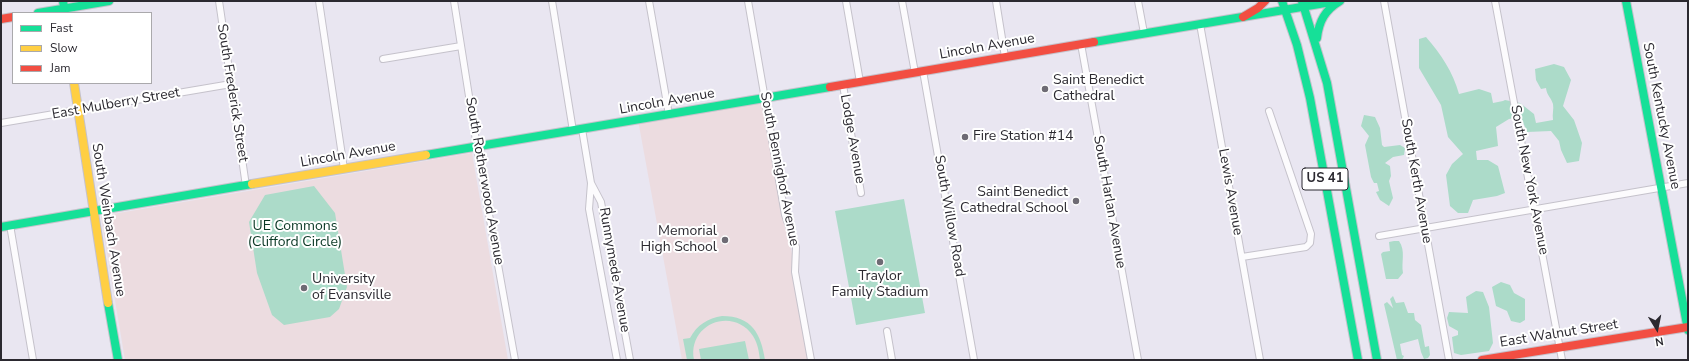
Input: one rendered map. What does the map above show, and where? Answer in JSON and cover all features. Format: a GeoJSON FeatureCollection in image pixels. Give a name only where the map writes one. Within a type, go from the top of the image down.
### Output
{"type":"FeatureCollection","features":[{"type":"Feature","properties":{"kind":"main road"},"geometry":{"type":"LineString","coordinates":[[43,12],[109,1]]}},
{"type":"Feature","properties":{"kind":"main road"},"geometry":{"type":"LineString","coordinates":[[1243,17],[1258,8],[1265,1]]}},
{"type":"Feature","properties":{"kind":"main road","name":"US 41"},"geometry":{"type":"LineString","coordinates":[[1282,1],[1297,45],[1310,98],[1358,360]]}},
{"type":"Feature","properties":{"kind":"main road"},"geometry":{"type":"LineString","coordinates":[[1316,43],[1320,19],[1330,7],[1339,1]]}},
{"type":"Feature","properties":{"kind":"main road","name":"Lincoln Avenue"},"geometry":{"type":"LineString","coordinates":[[1,227],[1285,10],[1303,4],[1339,1]]}},
{"type":"Feature","properties":{"kind":"main road","name":"South Kentucky Avenue"},"geometry":{"type":"LineString","coordinates":[[1626,1],[1688,328]]}},
{"type":"Feature","properties":{"kind":"main road","name":"US 41"},"geometry":{"type":"LineString","coordinates":[[1303,4],[1316,43],[1332,113],[1377,360]]}},
{"type":"Feature","properties":{"kind":"main road"},"geometry":{"type":"LineString","coordinates":[[1,19],[12,17]]}},
{"type":"Feature","properties":{"kind":"main road","name":"South Weinbach Avenue"},"geometry":{"type":"LineString","coordinates":[[74,84],[93,212],[118,360]]}},
{"type":"Feature","properties":{"kind":"main road","name":"East Walnut Street"},"geometry":{"type":"LineString","coordinates":[[1482,360],[1688,328]]}},
{"type":"Feature","properties":{"kind":"street","name":"South Frederick Street"},"geometry":{"type":"LineString","coordinates":[[219,1],[246,186]]}},
{"type":"Feature","properties":{"kind":"street"},"geometry":{"type":"LineString","coordinates":[[319,1],[344,169]]}},
{"type":"Feature","properties":{"kind":"street","name":"South Rotherwood Avenue"},"geometry":{"type":"LineString","coordinates":[[454,1],[477,147],[515,360]]}},
{"type":"Feature","properties":{"kind":"street"},"geometry":{"type":"LineString","coordinates":[[552,1],[573,131]]}},
{"type":"Feature","properties":{"kind":"street"},"geometry":{"type":"LineString","coordinates":[[649,1],[669,114]]}},
{"type":"Feature","properties":{"kind":"street","name":"South Bennighof Avenue"},"geometry":{"type":"LineString","coordinates":[[748,1],[785,214],[796,247],[795,272],[811,360]]}},
{"type":"Feature","properties":{"kind":"street","name":"Lodge Avenue"},"geometry":{"type":"LineString","coordinates":[[846,1],[860,82]]}},
{"type":"Feature","properties":{"kind":"street","name":"South Willow Road"},"geometry":{"type":"LineString","coordinates":[[902,1],[919,72],[974,360]]}},
{"type":"Feature","properties":{"kind":"street"},"geometry":{"type":"LineString","coordinates":[[996,1],[1006,57]]}},
{"type":"Feature","properties":{"kind":"street"},"geometry":{"type":"LineString","coordinates":[[1138,1],[1144,33]]}},
{"type":"Feature","properties":{"kind":"street","name":"South Kerth Avenue"},"geometry":{"type":"LineString","coordinates":[[1384,1],[1449,360]]}},
{"type":"Feature","properties":{"kind":"street","name":"South New York Avenue"},"geometry":{"type":"LineString","coordinates":[[1495,1],[1562,360]]}},
{"type":"Feature","properties":{"kind":"street","name":"Lewis Avenue"},"geometry":{"type":"LineString","coordinates":[[1200,24],[1260,360]]}},
{"type":"Feature","properties":{"kind":"street","name":"South Harlan Avenue"},"geometry":{"type":"LineString","coordinates":[[1081,44],[1138,360]]}},
{"type":"Feature","properties":{"kind":"street"},"geometry":{"type":"LineString","coordinates":[[383,59],[461,46]]}},
{"type":"Feature","properties":{"kind":"street","name":"East Mulberry Street"},"geometry":{"type":"LineString","coordinates":[[1,123],[231,84]]}},
{"type":"Feature","properties":{"kind":"street","name":"Lodge Avenue"},"geometry":{"type":"LineString","coordinates":[[842,85],[861,194]]}},
{"type":"Feature","properties":{"kind":"street"},"geometry":{"type":"LineString","coordinates":[[1242,257],[1306,247],[1310,243],[1311,234],[1269,111]]}},
{"type":"Feature","properties":{"kind":"street","name":"Runnymede Avenue"},"geometry":{"type":"LineString","coordinates":[[582,129],[591,183],[589,209],[616,360]]}},
{"type":"Feature","properties":{"kind":"street","name":"Runnymede Avenue"},"geometry":{"type":"LineString","coordinates":[[591,183],[601,202],[630,360]]}},
{"type":"Feature","properties":{"kind":"street"},"geometry":{"type":"LineString","coordinates":[[1379,236],[1688,183]]}},
{"type":"Feature","properties":{"kind":"street"},"geometry":{"type":"LineString","coordinates":[[10,225],[33,360]]}},
{"type":"Feature","properties":{"kind":"street"},"geometry":{"type":"LineString","coordinates":[[887,330],[892,360]]}},
{"type":"Feature","properties":{"kind":"shaded area","name":"Memorial High School"},"geometry":{"type":"Polygon","coordinates":[[[764,98],[811,360],[682,360],[638,120],[764,98]]]}},
{"type":"Feature","properties":{"kind":"shaded area","name":"University of Evansville"},"geometry":{"type":"Polygon","coordinates":[[[472,153],[508,360],[125,360],[101,216],[472,153]]]}},
{"type":"Feature","properties":{"kind":"green space"},"geometry":{"type":"Polygon","coordinates":[[[1426,37],[1446,64],[1459,94],[1479,89],[1491,93],[1493,103],[1505,100],[1520,103],[1534,114],[1536,123],[1553,120],[1553,104],[1546,88],[1541,89],[1536,80],[1535,69],[1554,64],[1564,67],[1571,80],[1563,106],[1574,120],[1582,143],[1579,161],[1567,163],[1559,141],[1551,131],[1527,132],[1521,117],[1509,119],[1496,127],[1498,146],[1476,151],[1477,160],[1488,160],[1498,166],[1505,193],[1497,196],[1473,200],[1468,213],[1458,213],[1450,206],[1446,175],[1452,164],[1463,154],[1448,137],[1441,105],[1419,68],[1419,39],[1426,37]]]}},
{"type":"Feature","properties":{"kind":"green space"},"geometry":{"type":"Polygon","coordinates":[[[1364,115],[1375,117],[1380,128],[1382,145],[1384,147],[1400,145],[1405,148],[1404,155],[1393,157],[1385,163],[1390,166],[1391,176],[1389,181],[1393,198],[1389,206],[1380,200],[1376,192],[1379,191],[1377,183],[1374,183],[1371,177],[1365,145],[1369,136],[1361,126],[1364,115]]]}},
{"type":"Feature","properties":{"kind":"green space","name":"UE Commons (Clifford Circle)"},"geometry":{"type":"Polygon","coordinates":[[[314,186],[335,213],[347,287],[339,309],[330,317],[284,325],[272,315],[257,273],[249,222],[265,195],[314,186]]]}},
{"type":"Feature","properties":{"kind":"green space","name":"Traylor Family Stadium"},"geometry":{"type":"Polygon","coordinates":[[[904,199],[925,313],[856,325],[835,211],[904,199]]]}},
{"type":"Feature","properties":{"kind":"green space"},"geometry":{"type":"Polygon","coordinates":[[[1399,241],[1401,245],[1403,253],[1403,273],[1398,279],[1386,279],[1381,254],[1383,252],[1390,251],[1389,242],[1399,241]]]}},
{"type":"Feature","properties":{"kind":"green space"},"geometry":{"type":"Polygon","coordinates":[[[1501,282],[1510,285],[1514,293],[1525,299],[1525,320],[1520,323],[1511,321],[1507,311],[1496,306],[1492,287],[1501,282]]]}},
{"type":"Feature","properties":{"kind":"green space"},"geometry":{"type":"Polygon","coordinates":[[[1476,291],[1483,292],[1489,307],[1493,343],[1489,351],[1461,355],[1454,353],[1452,337],[1458,335],[1458,331],[1449,326],[1447,318],[1449,312],[1468,313],[1466,297],[1476,291]]]}},
{"type":"Feature","properties":{"kind":"green space"},"geometry":{"type":"Polygon","coordinates":[[[1393,296],[1396,303],[1404,302],[1408,313],[1414,313],[1415,320],[1421,325],[1425,347],[1429,346],[1430,355],[1428,358],[1424,359],[1418,339],[1400,344],[1402,355],[1404,356],[1402,360],[1397,360],[1384,304],[1387,302],[1393,308],[1390,299],[1393,296]]]}},
{"type":"Feature","properties":{"kind":"green space"},"geometry":{"type":"Polygon","coordinates":[[[722,316],[741,319],[753,328],[761,342],[765,360],[760,360],[755,339],[744,327],[734,322],[724,321],[713,323],[704,329],[697,337],[694,347],[694,360],[687,360],[683,339],[690,338],[696,329],[703,323],[712,318],[722,316]]]}},
{"type":"Feature","properties":{"kind":"green space"},"geometry":{"type":"Polygon","coordinates":[[[745,341],[749,360],[701,360],[699,349],[745,341]]]}},
{"type":"Feature","properties":{"kind":"traffic: fast"},"geometry":{"type":"LineString","coordinates":[[63,1],[65,12]]}},
{"type":"Feature","properties":{"kind":"traffic: fast"},"geometry":{"type":"LineString","coordinates":[[44,12],[109,1]]}},
{"type":"Feature","properties":{"kind":"traffic: fast"},"geometry":{"type":"LineString","coordinates":[[1282,1],[1297,45],[1310,98],[1358,360]]}},
{"type":"Feature","properties":{"kind":"traffic: fast"},"geometry":{"type":"LineString","coordinates":[[1302,1],[1327,83],[1377,360]]}},
{"type":"Feature","properties":{"kind":"traffic: fast"},"geometry":{"type":"LineString","coordinates":[[1094,42],[1337,1]]}},
{"type":"Feature","properties":{"kind":"traffic: fast"},"geometry":{"type":"LineString","coordinates":[[1317,38],[1319,26],[1324,16],[1330,8],[1340,1]]}},
{"type":"Feature","properties":{"kind":"traffic: fast"},"geometry":{"type":"LineString","coordinates":[[1626,1],[1688,330]]}},
{"type":"Feature","properties":{"kind":"traffic: fast"},"geometry":{"type":"LineString","coordinates":[[426,155],[830,87]]}},
{"type":"Feature","properties":{"kind":"traffic: fast"},"geometry":{"type":"LineString","coordinates":[[1,227],[252,184]]}},
{"type":"Feature","properties":{"kind":"traffic: fast"},"geometry":{"type":"LineString","coordinates":[[108,303],[118,360]]}},
{"type":"Feature","properties":{"kind":"traffic: slow"},"geometry":{"type":"LineString","coordinates":[[74,84],[108,303]]}},
{"type":"Feature","properties":{"kind":"traffic: slow"},"geometry":{"type":"LineString","coordinates":[[252,184],[426,155]]}},
{"type":"Feature","properties":{"kind":"traffic: jam"},"geometry":{"type":"LineString","coordinates":[[1243,17],[1258,8],[1265,1]]}},
{"type":"Feature","properties":{"kind":"traffic: jam"},"geometry":{"type":"LineString","coordinates":[[1,19],[12,17]]}},
{"type":"Feature","properties":{"kind":"traffic: jam"},"geometry":{"type":"LineString","coordinates":[[830,87],[1094,42]]}},
{"type":"Feature","properties":{"kind":"traffic: jam"},"geometry":{"type":"LineString","coordinates":[[1482,360],[1688,327]]}},
{"type":"Feature","properties":{"kind":"place","name":"Saint Benedict Cathedral"},"geometry":{"type":"Point","coordinates":[1045,89]}},
{"type":"Feature","properties":{"kind":"place","name":"Fire Station #14"},"geometry":{"type":"Point","coordinates":[965,137]}},
{"type":"Feature","properties":{"kind":"place","name":"Saint Benedict Cathedral School"},"geometry":{"type":"Point","coordinates":[1076,201]}},
{"type":"Feature","properties":{"kind":"place","name":"Memorial High School"},"geometry":{"type":"Point","coordinates":[725,240]}},
{"type":"Feature","properties":{"kind":"place","name":"Traylor Family Stadium"},"geometry":{"type":"Point","coordinates":[880,262]}},
{"type":"Feature","properties":{"kind":"place","name":"University of Evansville"},"geometry":{"type":"Point","coordinates":[304,288]}}]}
